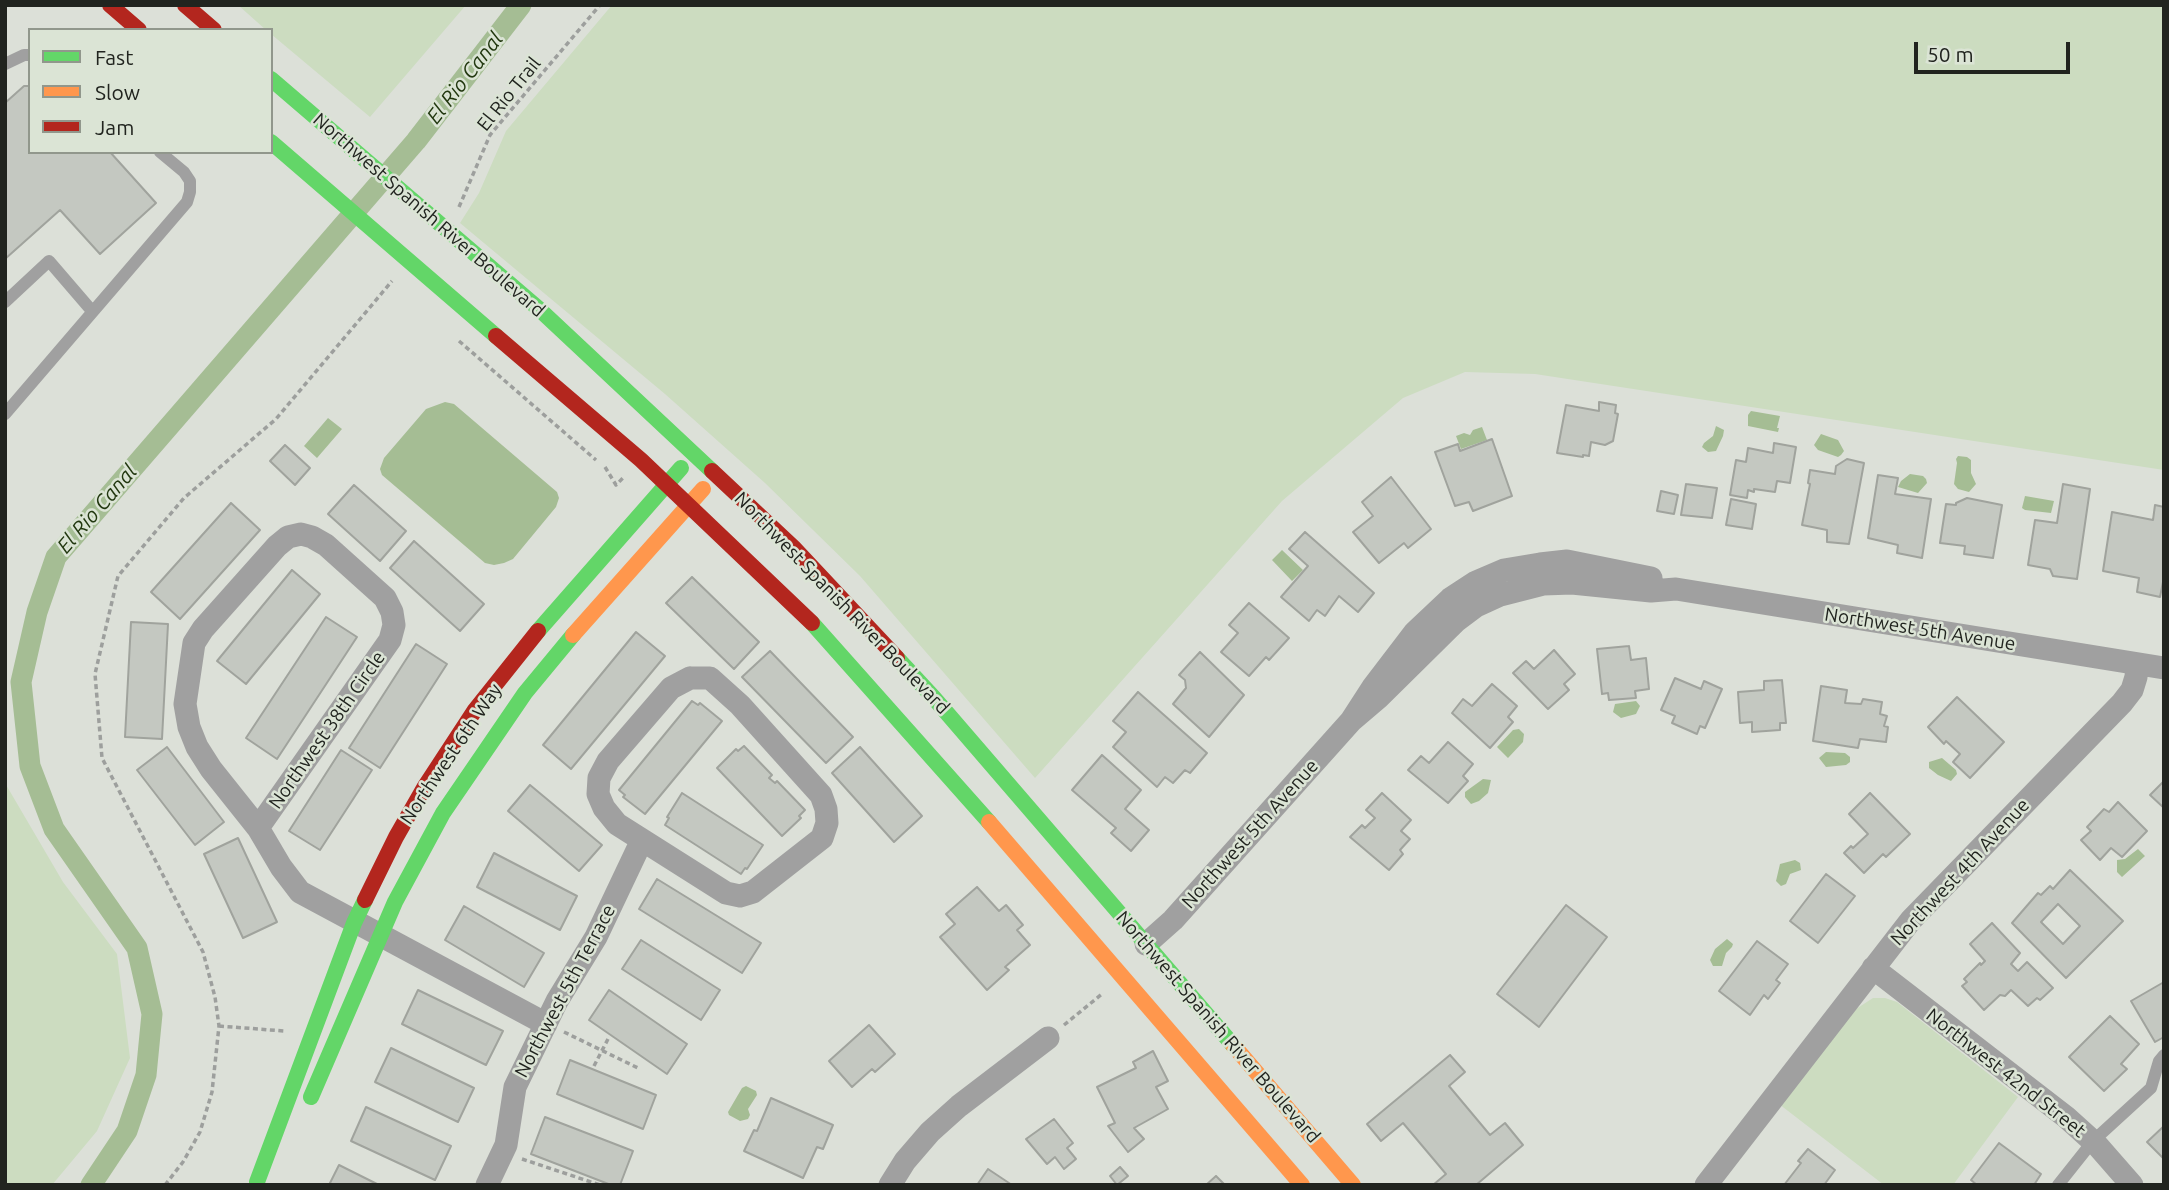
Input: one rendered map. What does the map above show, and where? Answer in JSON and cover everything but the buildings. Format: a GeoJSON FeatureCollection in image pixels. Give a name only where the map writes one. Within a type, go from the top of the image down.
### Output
{"type":"FeatureCollection","features":[{"type":"Feature","properties":{"kind":"main road"},"geometry":{"type":"LineString","coordinates":[[110,5],[137,28]]}},
{"type":"Feature","properties":{"kind":"main road"},"geometry":{"type":"LineString","coordinates":[[185,5],[212,28]]}},
{"type":"Feature","properties":{"kind":"main road","name":"Northwest Spanish River Boulevard"},"geometry":{"type":"LineString","coordinates":[[273,81],[548,317],[793,547],[887,645],[1353,1185]]}},
{"type":"Feature","properties":{"kind":"main road","name":"Northwest Spanish River Boulevard"},"geometry":{"type":"LineString","coordinates":[[273,144],[690,504],[816,627],[970,800],[1302,1185]]}},
{"type":"Feature","properties":{"kind":"main road","name":"Northwest 6th Way"},"geometry":{"type":"LineString","coordinates":[[256,1184],[354,923],[413,807],[475,710],[549,617],[694,453]]}},
{"type":"Feature","properties":{"kind":"main road","name":"Northwest 6th Way"},"geometry":{"type":"LineString","coordinates":[[256,1184],[298,1121],[379,936],[443,813],[525,693],[717,473]]}},
{"type":"Feature","properties":{"kind":"main road"},"geometry":{"type":"LineString","coordinates":[[970,800],[1034,850]]}},
{"type":"Feature","properties":{"kind":"main road"},"geometry":{"type":"LineString","coordinates":[[1120,938],[1146,944]]}},
{"type":"Feature","properties":{"kind":"street","name":"Northwest 38th Circle"},"geometry":{"type":"LineString","coordinates":[[258,828],[390,640],[394,625],[392,612],[385,598],[326,544],[301,534],[288,537],[277,546],[203,628],[194,643],[185,704],[189,727],[197,747],[258,828],[281,867],[300,892],[554,1028]]}},
{"type":"Feature","properties":{"kind":"street","name":"Northwest 5th Avenue"},"geometry":{"type":"LineString","coordinates":[[1146,944],[1174,920],[1351,720],[1378,698],[1456,621],[1476,606],[1500,595],[1543,584],[1572,583],[1651,591],[1676,589],[2164,668]]}},
{"type":"Feature","properties":{"kind":"street","name":"Northwest 4th Avenue"},"geometry":{"type":"LineString","coordinates":[[1706,1185],[1911,920],[2122,703],[2132,690],[2137,664]]}},
{"type":"Feature","properties":{"kind":"street"},"geometry":{"type":"LineString","coordinates":[[690,678],[710,678],[740,705],[821,796],[827,809],[827,823],[822,838],[753,892],[740,896],[726,893],[642,840],[617,824],[604,808],[598,794],[599,778],[608,761],[671,688],[690,678]]}},
{"type":"Feature","properties":{"kind":"street","name":"Northwest 5th Terrace"},"geometry":{"type":"LineString","coordinates":[[487,1185],[506,1145],[515,1087],[554,1028],[642,840]]}},
{"type":"Feature","properties":{"kind":"street","name":"Northwest 42nd Street"},"geometry":{"type":"LineString","coordinates":[[1873,968],[2066,1117],[2093,1141],[2132,1185]]}},
{"type":"Feature","properties":{"kind":"street"},"geometry":{"type":"LineString","coordinates":[[890,1185],[905,1161],[930,1132],[959,1106],[1048,1038]]}},
{"type":"Feature","properties":{"kind":"lane"},"geometry":{"type":"LineString","coordinates":[[5,64],[28,55]]}},
{"type":"Feature","properties":{"kind":"lane"},"geometry":{"type":"LineString","coordinates":[[5,414],[187,202],[190,181],[184,172],[162,154]]}},
{"type":"Feature","properties":{"kind":"lane"},"geometry":{"type":"LineString","coordinates":[[5,302],[49,261],[92,311]]}},
{"type":"Feature","properties":{"kind":"lane"},"geometry":{"type":"LineString","coordinates":[[5,392],[15,403]]}},
{"type":"Feature","properties":{"kind":"lane"},"geometry":{"type":"LineString","coordinates":[[2058,1185],[2093,1141],[2151,1088],[2164,1055]]}},
{"type":"Feature","properties":{"kind":"path","name":"El Rio Trail"},"geometry":{"type":"LineString","coordinates":[[456,211],[490,135],[600,5]]}},
{"type":"Feature","properties":{"kind":"path"},"geometry":{"type":"LineString","coordinates":[[1048,1038],[1122,977]]}},
{"type":"Feature","properties":{"kind":"path"},"geometry":{"type":"LineString","coordinates":[[219,1026],[284,1031]]}},
{"type":"Feature","properties":{"kind":"path"},"geometry":{"type":"LineString","coordinates":[[554,1028],[638,1068]]}},
{"type":"Feature","properties":{"kind":"path"},"geometry":{"type":"LineString","coordinates":[[594,1066],[608,1039]]}},
{"type":"Feature","properties":{"kind":"path"},"geometry":{"type":"LineString","coordinates":[[520,1158],[600,1185]]}},
{"type":"Feature","properties":{"kind":"shaded area"},"geometry":{"type":"Polygon","coordinates":[[[238,5],[466,5],[370,117],[273,36],[273,28],[264,28],[238,5]]]}},
{"type":"Feature","properties":{"kind":"shaded area"},"geometry":{"type":"Polygon","coordinates":[[[612,5],[2164,5],[2164,470],[1535,374],[1465,372],[1403,398],[1282,501],[1035,778],[860,576],[765,483],[665,394],[460,223],[479,193],[506,131],[612,5]]]}},
{"type":"Feature","properties":{"kind":"shaded area"},"geometry":{"type":"Polygon","coordinates":[[[445,402],[454,404],[557,492],[559,498],[556,507],[513,559],[504,563],[485,563],[382,475],[380,469],[384,458],[426,409],[445,402]]]}},
{"type":"Feature","properties":{"kind":"shaded area"},"geometry":{"type":"Polygon","coordinates":[[[1751,411],[1780,416],[1778,432],[1748,426],[1748,415],[1751,411]]]}},
{"type":"Feature","properties":{"kind":"shaded area"},"geometry":{"type":"Polygon","coordinates":[[[328,418],[342,429],[317,458],[304,446],[328,418]]]}},
{"type":"Feature","properties":{"kind":"shaded area"},"geometry":{"type":"Polygon","coordinates":[[[1716,426],[1724,430],[1723,436],[1716,451],[1708,452],[1702,447],[1713,436],[1716,426]]]}},
{"type":"Feature","properties":{"kind":"shaded area"},"geometry":{"type":"Polygon","coordinates":[[[1482,427],[1487,440],[1461,449],[1456,436],[1464,433],[1470,435],[1473,430],[1482,427]]]}},
{"type":"Feature","properties":{"kind":"shaded area"},"geometry":{"type":"Polygon","coordinates":[[[1821,434],[1838,440],[1844,451],[1841,455],[1838,457],[1818,450],[1814,445],[1821,434]]]}},
{"type":"Feature","properties":{"kind":"shaded area"},"geometry":{"type":"Polygon","coordinates":[[[1958,456],[1971,460],[1971,473],[1976,484],[1969,492],[1958,489],[1954,484],[1958,456]]]}},
{"type":"Feature","properties":{"kind":"shaded area"},"geometry":{"type":"Polygon","coordinates":[[[1910,474],[1926,479],[1927,483],[1918,493],[1898,487],[1910,474]]]}},
{"type":"Feature","properties":{"kind":"shaded area"},"geometry":{"type":"Polygon","coordinates":[[[2025,496],[2054,501],[2051,513],[2025,510],[2022,508],[2025,496]]]}},
{"type":"Feature","properties":{"kind":"shaded area"},"geometry":{"type":"Polygon","coordinates":[[[1282,550],[1303,570],[1292,581],[1272,560],[1282,550]]]}},
{"type":"Feature","properties":{"kind":"shaded area"},"geometry":{"type":"Polygon","coordinates":[[[1636,701],[1640,706],[1636,714],[1621,718],[1613,712],[1615,704],[1636,701]]]}},
{"type":"Feature","properties":{"kind":"shaded area"},"geometry":{"type":"Polygon","coordinates":[[[1519,729],[1524,734],[1523,742],[1508,758],[1497,747],[1513,730],[1519,729]]]}},
{"type":"Feature","properties":{"kind":"shaded area"},"geometry":{"type":"Polygon","coordinates":[[[1826,752],[1845,753],[1850,757],[1850,762],[1846,765],[1826,767],[1819,758],[1826,752]]]}},
{"type":"Feature","properties":{"kind":"shaded area"},"geometry":{"type":"Polygon","coordinates":[[[1942,758],[1956,770],[1957,774],[1951,781],[1929,768],[1929,762],[1942,758]]]}},
{"type":"Feature","properties":{"kind":"shaded area"},"geometry":{"type":"Polygon","coordinates":[[[1483,779],[1491,780],[1488,793],[1471,804],[1465,797],[1465,792],[1483,779]]]}},
{"type":"Feature","properties":{"kind":"shaded area"},"geometry":{"type":"Polygon","coordinates":[[[5,783],[63,882],[117,954],[130,1058],[97,1131],[52,1185],[5,1185],[5,783]]]}},
{"type":"Feature","properties":{"kind":"shaded area"},"geometry":{"type":"Polygon","coordinates":[[[2138,849],[2145,856],[2122,877],[2117,872],[2117,860],[2125,859],[2138,849]]]}},
{"type":"Feature","properties":{"kind":"shaded area"},"geometry":{"type":"Polygon","coordinates":[[[1795,860],[1800,863],[1801,870],[1790,874],[1786,884],[1781,886],[1776,881],[1780,864],[1795,860]]]}},
{"type":"Feature","properties":{"kind":"shaded area"},"geometry":{"type":"Polygon","coordinates":[[[1727,939],[1733,944],[1732,947],[1726,953],[1722,966],[1713,966],[1710,960],[1715,949],[1727,939]]]}},
{"type":"Feature","properties":{"kind":"shaded area"},"geometry":{"type":"Polygon","coordinates":[[[1873,998],[1897,1002],[2018,1097],[1953,1185],[1884,1185],[1779,1104],[1856,1009],[1873,998]]]}},
{"type":"Feature","properties":{"kind":"shaded area"},"geometry":{"type":"Polygon","coordinates":[[[746,1086],[756,1091],[757,1095],[748,1109],[748,1119],[740,1121],[728,1112],[742,1088],[746,1086]]]}},
{"type":"Feature","properties":{"kind":"waterway","name":"El Rio Canal"},"geometry":{"type":"LineString","coordinates":[[91,1185],[127,1131],[146,1075],[152,1014],[137,948],[54,829],[30,766],[21,682],[37,612],[56,557],[416,141],[521,5]]}},
{"type":"Feature","properties":{"kind":"traffic: fast"},"geometry":{"type":"LineString","coordinates":[[273,81],[539,309],[712,471]]}},
{"type":"Feature","properties":{"kind":"traffic: fast"},"geometry":{"type":"LineString","coordinates":[[273,144],[496,336]]}},
{"type":"Feature","properties":{"kind":"traffic: fast"},"geometry":{"type":"LineString","coordinates":[[538,631],[681,468]]}},
{"type":"Feature","properties":{"kind":"traffic: fast"},"geometry":{"type":"LineString","coordinates":[[812,623],[989,822]]}},
{"type":"Feature","properties":{"kind":"traffic: fast"},"geometry":{"type":"LineString","coordinates":[[311,1097],[395,902],[443,813],[525,693],[573,635]]}},
{"type":"Feature","properties":{"kind":"traffic: fast"},"geometry":{"type":"LineString","coordinates":[[897,658],[1233,1045]]}},
{"type":"Feature","properties":{"kind":"traffic: fast"},"geometry":{"type":"LineString","coordinates":[[257,1182],[365,900]]}},
{"type":"Feature","properties":{"kind":"traffic: slow"},"geometry":{"type":"LineString","coordinates":[[573,635],[703,489]]}},
{"type":"Feature","properties":{"kind":"traffic: slow"},"geometry":{"type":"LineString","coordinates":[[989,822],[1302,1185]]}},
{"type":"Feature","properties":{"kind":"traffic: slow"},"geometry":{"type":"LineString","coordinates":[[1233,1045],[1353,1185]]}},
{"type":"Feature","properties":{"kind":"traffic: jam"},"geometry":{"type":"LineString","coordinates":[[110,5],[137,28]]}},
{"type":"Feature","properties":{"kind":"traffic: jam"},"geometry":{"type":"LineString","coordinates":[[185,5],[212,28]]}},
{"type":"Feature","properties":{"kind":"traffic: jam"},"geometry":{"type":"LineString","coordinates":[[496,336],[641,460],[812,623]]}},
{"type":"Feature","properties":{"kind":"traffic: jam"},"geometry":{"type":"LineString","coordinates":[[712,471],[793,547],[897,658]]}},
{"type":"Feature","properties":{"kind":"traffic: jam"},"geometry":{"type":"LineString","coordinates":[[365,900],[424,788],[475,710],[538,631]]}}]}
